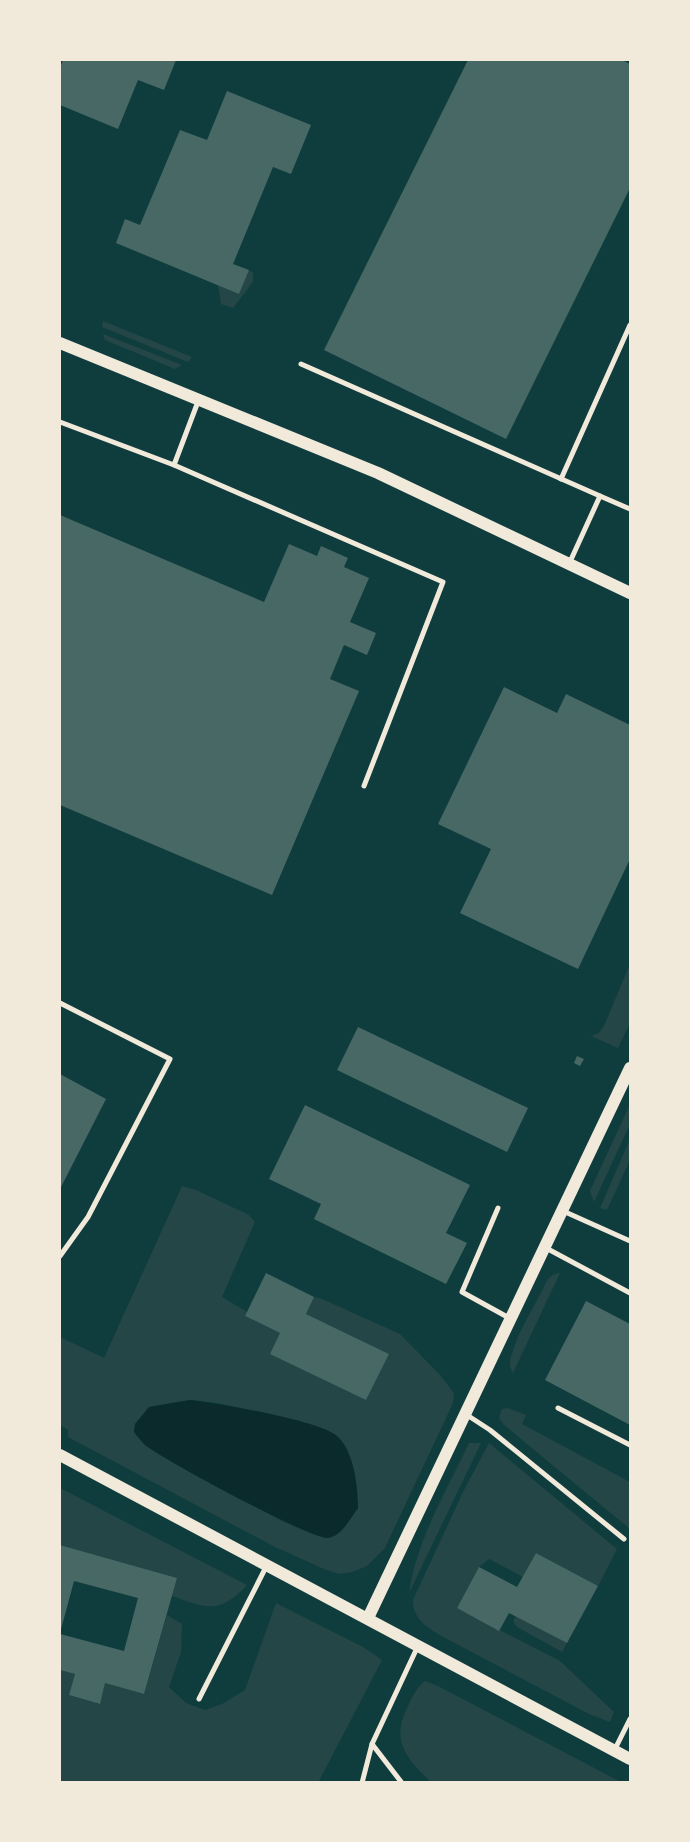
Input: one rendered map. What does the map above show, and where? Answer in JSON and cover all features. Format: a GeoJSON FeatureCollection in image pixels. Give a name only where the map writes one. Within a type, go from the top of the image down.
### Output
{"type":"FeatureCollection","features":[{"type":"Feature","properties":{"kind":"street"},"geometry":{"type":"LineString","coordinates":[[60,343],[378,473],[631,593]]}},
{"type":"Feature","properties":{"kind":"street"},"geometry":{"type":"LineString","coordinates":[[368,1618],[631,1069]]}},
{"type":"Feature","properties":{"kind":"street"},"geometry":{"type":"LineString","coordinates":[[60,1455],[631,1759]]}},
{"type":"Feature","properties":{"kind":"lane"},"geometry":{"type":"LineString","coordinates":[[561,479],[631,325]]}},
{"type":"Feature","properties":{"kind":"lane"},"geometry":{"type":"LineString","coordinates":[[301,364],[631,509]]}},
{"type":"Feature","properties":{"kind":"lane"},"geometry":{"type":"LineString","coordinates":[[173,465],[199,399]]}},
{"type":"Feature","properties":{"kind":"lane"},"geometry":{"type":"LineString","coordinates":[[60,422],[173,465],[443,582],[364,786]]}},
{"type":"Feature","properties":{"kind":"lane"},"geometry":{"type":"LineString","coordinates":[[569,564],[600,496]]}},
{"type":"Feature","properties":{"kind":"lane"},"geometry":{"type":"LineString","coordinates":[[60,1003],[170,1059],[88,1217],[60,1256]]}},
{"type":"Feature","properties":{"kind":"lane"},"geometry":{"type":"LineString","coordinates":[[498,1208],[461,1292],[511,1319]]}},
{"type":"Feature","properties":{"kind":"lane"},"geometry":{"type":"LineString","coordinates":[[563,1211],[631,1241]]}},
{"type":"Feature","properties":{"kind":"lane"},"geometry":{"type":"LineString","coordinates":[[546,1248],[631,1293]]}},
{"type":"Feature","properties":{"kind":"lane"},"geometry":{"type":"LineString","coordinates":[[558,1408],[631,1445]]}},
{"type":"Feature","properties":{"kind":"lane"},"geometry":{"type":"LineString","coordinates":[[466,1414],[624,1538]]}},
{"type":"Feature","properties":{"kind":"lane"},"geometry":{"type":"LineString","coordinates":[[199,1699],[267,1565]]}},
{"type":"Feature","properties":{"kind":"lane"},"geometry":{"type":"LineString","coordinates":[[362,1783],[372,1744],[419,1645]]}},
{"type":"Feature","properties":{"kind":"lane"},"geometry":{"type":"LineString","coordinates":[[614,1751],[631,1719]]}},
{"type":"Feature","properties":{"kind":"lane"},"geometry":{"type":"LineString","coordinates":[[372,1744],[402,1783]]}},
{"type":"Feature","properties":{"kind":"shaded area"},"geometry":{"type":"Polygon","coordinates":[[[249,270],[253,273],[253,282],[233,308],[221,304],[218,285],[249,270]]]}},
{"type":"Feature","properties":{"kind":"shaded area"},"geometry":{"type":"Polygon","coordinates":[[[103,321],[192,357],[188,362],[102,327],[103,321]]]}},
{"type":"Feature","properties":{"kind":"shaded area"},"geometry":{"type":"Polygon","coordinates":[[[103,334],[182,365],[175,369],[105,340],[103,334]]]}},
{"type":"Feature","properties":{"kind":"shaded area"},"geometry":{"type":"Polygon","coordinates":[[[630,964],[630,1023],[618,1048],[591,1036],[599,1033],[604,1026],[630,964]]]}},
{"type":"Feature","properties":{"kind":"shaded area"},"geometry":{"type":"Polygon","coordinates":[[[630,1104],[630,1124],[594,1202],[590,1191],[630,1104]]]}},
{"type":"Feature","properties":{"kind":"shaded area"},"geometry":{"type":"Polygon","coordinates":[[[630,1139],[630,1160],[607,1210],[600,1208],[630,1139]]]}},
{"type":"Feature","properties":{"kind":"shaded area"},"geometry":{"type":"Polygon","coordinates":[[[182,1186],[249,1215],[255,1222],[222,1297],[247,1312],[245,1316],[280,1333],[366,1400],[389,1354],[306,1314],[314,1297],[320,1298],[400,1334],[454,1393],[453,1403],[385,1548],[367,1566],[339,1574],[275,1547],[68,1437],[68,1430],[60,1425],[60,1337],[104,1358],[182,1186]],[[190,1400],[149,1407],[144,1444],[282,1521],[316,1535],[340,1532],[358,1508],[353,1472],[346,1448],[326,1429],[218,1403],[190,1400]]]}},
{"type":"Feature","properties":{"kind":"shaded area"},"geometry":{"type":"Polygon","coordinates":[[[560,1273],[513,1373],[510,1359],[523,1327],[547,1280],[560,1273]]]}},
{"type":"Feature","properties":{"kind":"shaded area"},"geometry":{"type":"Polygon","coordinates":[[[190,1400],[289,1418],[337,1436],[343,1442],[351,1460],[357,1490],[358,1508],[346,1526],[338,1534],[328,1538],[295,1526],[179,1466],[145,1445],[134,1432],[135,1424],[149,1407],[190,1400]]]}},
{"type":"Feature","properties":{"kind":"shaded area"},"geometry":{"type":"Polygon","coordinates":[[[507,1408],[526,1415],[522,1424],[630,1482],[630,1529],[504,1425],[499,1418],[502,1409],[507,1408]]]}},
{"type":"Feature","properties":{"kind":"shaded area"},"geometry":{"type":"Polygon","coordinates":[[[469,1443],[481,1443],[409,1593],[425,1535],[469,1443]]]}},
{"type":"Feature","properties":{"kind":"shaded area"},"geometry":{"type":"Polygon","coordinates":[[[489,1443],[617,1549],[598,1586],[536,1553],[523,1577],[489,1559],[479,1567],[457,1608],[560,1661],[614,1712],[610,1722],[589,1714],[443,1637],[430,1629],[416,1614],[413,1600],[489,1443]]]}},
{"type":"Feature","properties":{"kind":"shaded area"},"geometry":{"type":"Polygon","coordinates":[[[60,1488],[247,1585],[220,1605],[203,1606],[172,1596],[177,1578],[60,1545],[60,1488]]]}},
{"type":"Feature","properties":{"kind":"shaded area"},"geometry":{"type":"Polygon","coordinates":[[[276,1603],[363,1647],[382,1660],[318,1783],[60,1782],[60,1670],[75,1674],[69,1695],[99,1704],[105,1683],[144,1694],[167,1615],[182,1624],[181,1652],[169,1687],[186,1703],[205,1710],[222,1704],[245,1690],[276,1603]]]}},
{"type":"Feature","properties":{"kind":"shaded area"},"geometry":{"type":"Polygon","coordinates":[[[516,1616],[567,1643],[562,1652],[517,1627],[513,1621],[516,1616]]]}},
{"type":"Feature","properties":{"kind":"shaded area"},"geometry":{"type":"Polygon","coordinates":[[[425,1681],[621,1782],[431,1782],[408,1756],[401,1738],[403,1717],[414,1694],[425,1681]]]}},
{"type":"Feature","properties":{"kind":"building"},"geometry":{"type":"Polygon","coordinates":[[[63,60],[176,60],[164,90],[138,80],[118,129],[60,105],[60,68],[63,60]]]}},
{"type":"Feature","properties":{"kind":"building"},"geometry":{"type":"Polygon","coordinates":[[[468,60],[622,60],[630,64],[630,188],[506,439],[324,350],[468,60]]]}},
{"type":"Feature","properties":{"kind":"building"},"geometry":{"type":"Polygon","coordinates":[[[227,91],[311,125],[291,174],[273,167],[233,264],[249,270],[239,294],[116,243],[125,219],[140,225],[180,130],[207,140],[227,91]]]}},
{"type":"Feature","properties":{"kind":"building"},"geometry":{"type":"Polygon","coordinates":[[[60,515],[264,602],[289,544],[317,556],[321,546],[348,558],[344,567],[369,578],[350,622],[376,633],[367,655],[344,645],[330,679],[359,691],[272,895],[60,805],[60,515]]]}},
{"type":"Feature","properties":{"kind":"building"},"geometry":{"type":"Polygon","coordinates":[[[504,687],[557,713],[566,694],[630,725],[630,859],[578,969],[460,913],[491,849],[438,824],[504,687]]]}},
{"type":"Feature","properties":{"kind":"building"},"geometry":{"type":"Polygon","coordinates":[[[358,1027],[528,1108],[507,1152],[337,1070],[358,1027]]]}},
{"type":"Feature","properties":{"kind":"building"},"geometry":{"type":"Polygon","coordinates":[[[577,1056],[584,1059],[580,1066],[574,1063],[577,1056]]]}},
{"type":"Feature","properties":{"kind":"building"},"geometry":{"type":"Polygon","coordinates":[[[60,1074],[106,1099],[60,1189],[60,1074]]]}},
{"type":"Feature","properties":{"kind":"building"},"geometry":{"type":"Polygon","coordinates":[[[305,1105],[470,1185],[446,1233],[467,1243],[446,1284],[314,1219],[321,1204],[269,1179],[305,1105]]]}},
{"type":"Feature","properties":{"kind":"building"},"geometry":{"type":"Polygon","coordinates":[[[266,1273],[314,1297],[306,1314],[389,1354],[366,1400],[270,1354],[280,1333],[245,1316],[266,1273]]]}},
{"type":"Feature","properties":{"kind":"building"},"geometry":{"type":"Polygon","coordinates":[[[586,1301],[630,1324],[630,1425],[545,1380],[586,1301]]]}},
{"type":"Feature","properties":{"kind":"building"},"geometry":{"type":"Polygon","coordinates":[[[60,1545],[177,1578],[144,1694],[105,1683],[100,1704],[69,1695],[75,1674],[60,1670],[60,1634],[124,1651],[138,1598],[74,1581],[60,1633],[60,1545]]]}},
{"type":"Feature","properties":{"kind":"building"},"geometry":{"type":"Polygon","coordinates":[[[536,1553],[598,1586],[567,1643],[509,1613],[499,1631],[457,1608],[479,1567],[517,1587],[536,1553]]]}}]}
